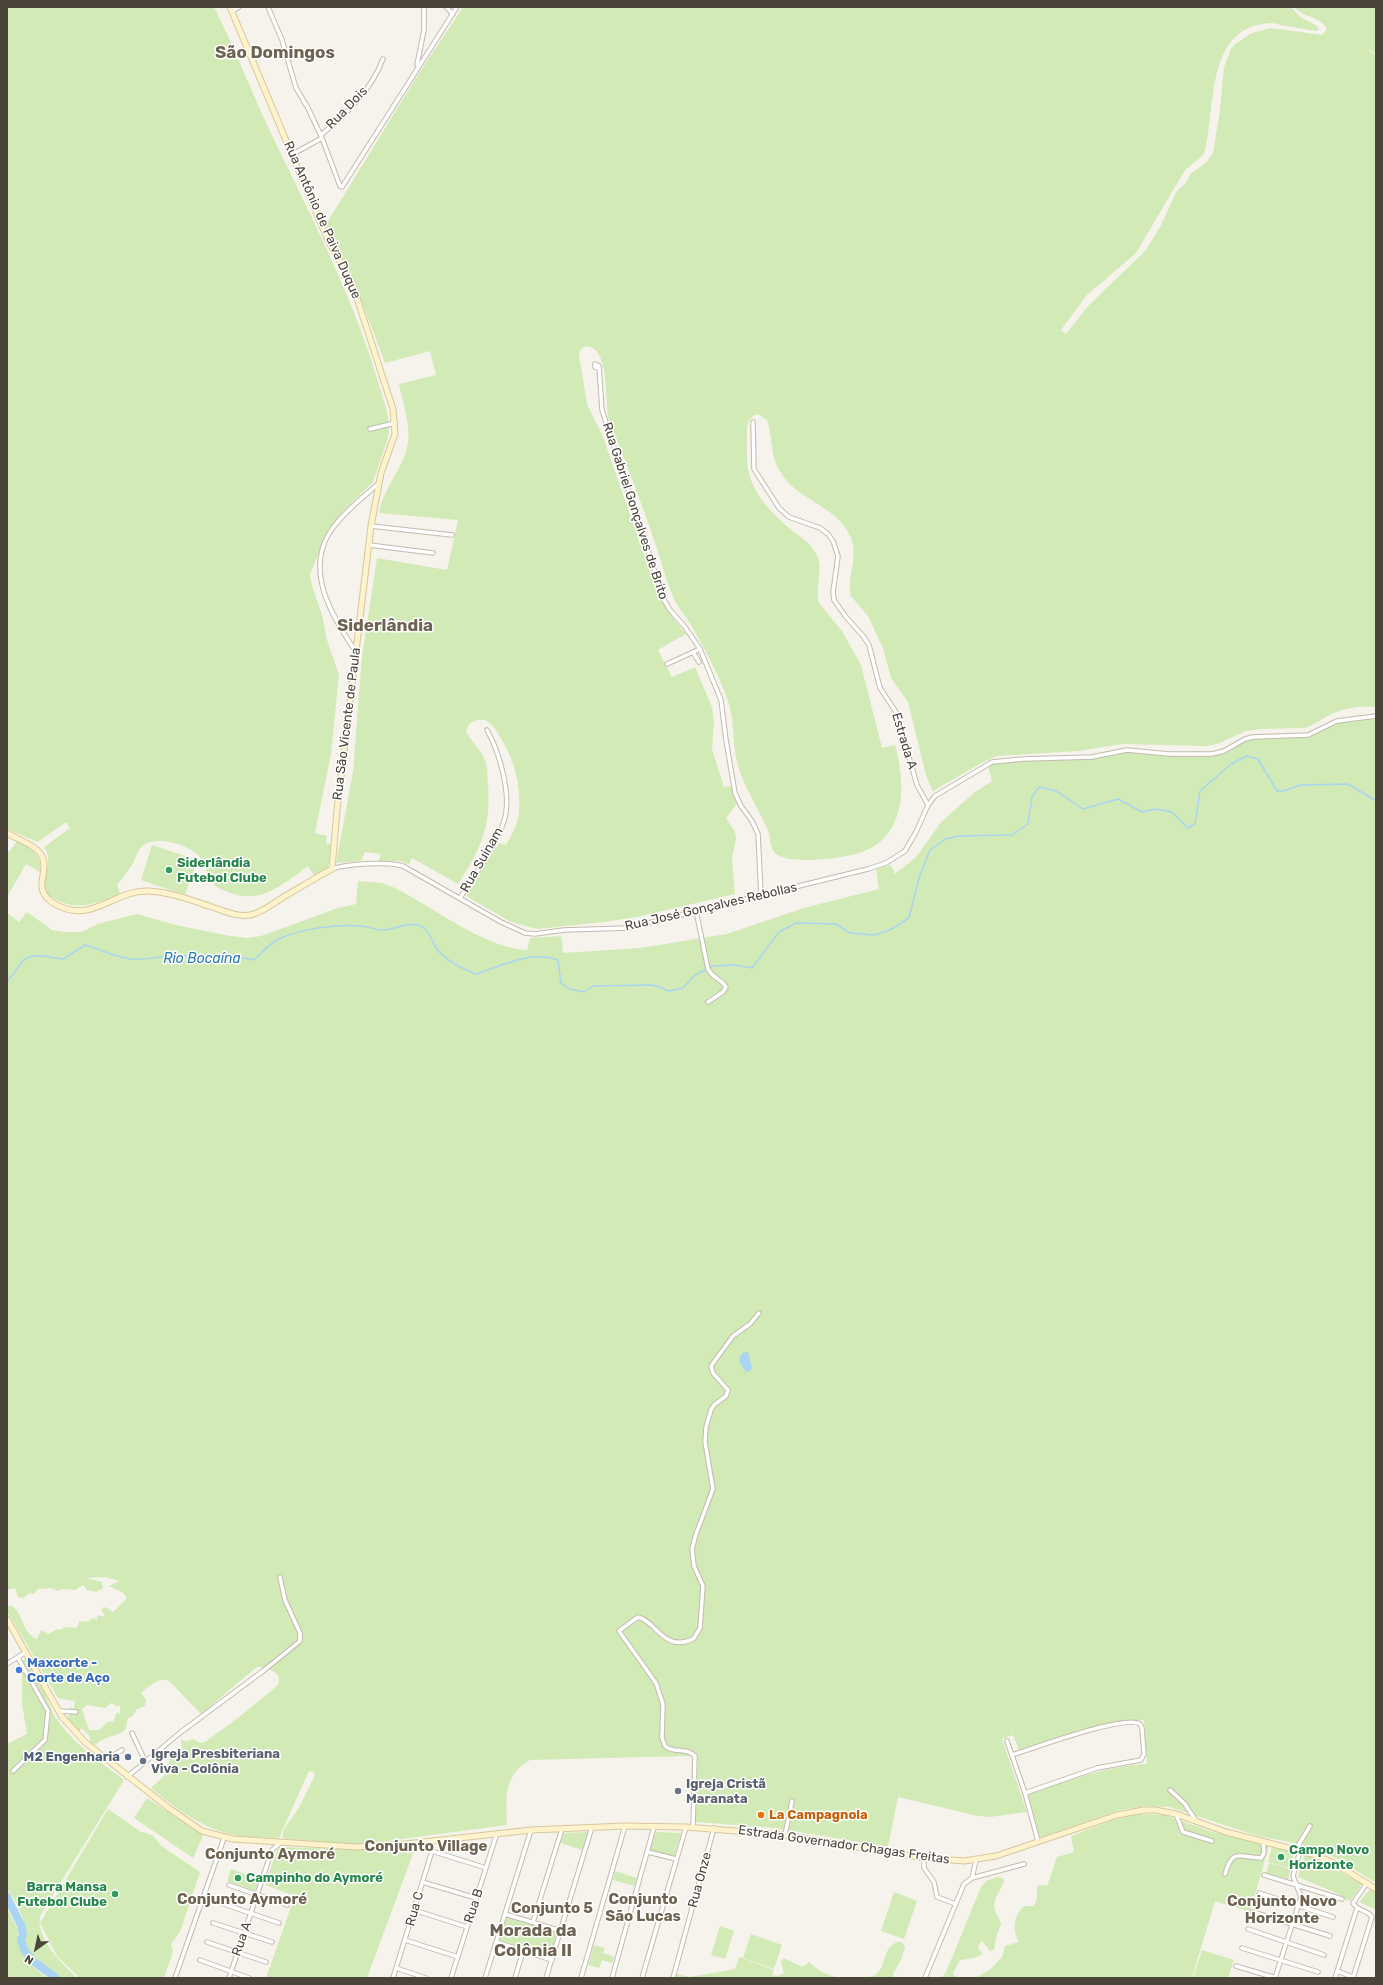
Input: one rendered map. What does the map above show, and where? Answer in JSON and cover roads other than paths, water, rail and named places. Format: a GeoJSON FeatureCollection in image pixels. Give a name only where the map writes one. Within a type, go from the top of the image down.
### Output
{"type":"FeatureCollection","features":[{"type":"Feature","properties":{"kind":"main road","name":"Rua Antônio de Paiva Duque"},"geometry":{"type":"LineString","coordinates":[[231,9],[327,238],[353,286],[393,409],[395,434],[378,484]]}},
{"type":"Feature","properties":{"kind":"main road","name":"Rua São Vicente de Paula"},"geometry":{"type":"LineString","coordinates":[[332,869],[337,810],[371,526],[378,484]]}},
{"type":"Feature","properties":{"kind":"main road","name":"Rua José Gonçalves Rebollas"},"geometry":{"type":"LineString","coordinates":[[7,833],[34,848],[41,855],[44,867],[42,890],[44,894],[54,903],[74,911],[90,910],[128,894],[148,891],[178,896],[230,913],[249,915],[265,908],[332,869]]}},
{"type":"Feature","properties":{"kind":"main road","name":"Estrada Governador Chagas Freitas"},"geometry":{"type":"LineString","coordinates":[[7,1619],[70,1728],[127,1777],[196,1827],[224,1838],[356,1847],[424,1842],[531,1830],[625,1826],[693,1827],[785,1835],[924,1858],[954,1861],[976,1860],[996,1856],[1127,1812],[1156,1810],[1176,1814],[1197,1822],[1298,1850],[1332,1862],[1376,1888]]}},
{"type":"Feature","properties":{"kind":"street"},"geometry":{"type":"LineString","coordinates":[[231,9],[239,7]]}},
{"type":"Feature","properties":{"kind":"street"},"geometry":{"type":"LineString","coordinates":[[268,7],[282,40],[296,88],[310,111],[322,137],[341,187],[346,184],[414,72],[458,7]]}},
{"type":"Feature","properties":{"kind":"street"},"geometry":{"type":"LineString","coordinates":[[414,72],[419,59],[424,30],[424,7]]}},
{"type":"Feature","properties":{"kind":"street"},"geometry":{"type":"LineString","coordinates":[[446,7],[453,14]]}},
{"type":"Feature","properties":{"kind":"street","name":"Rua Dois"},"geometry":{"type":"LineString","coordinates":[[293,154],[322,137],[359,99],[376,75],[383,59]]}},
{"type":"Feature","properties":{"kind":"street","name":"Rua Gabriel Gonçalves de Brito"},"geometry":{"type":"LineString","coordinates":[[598,368],[602,410],[662,593],[670,610],[685,627],[700,648],[718,691],[724,710],[726,740],[735,793],[758,834],[761,895]]}},
{"type":"Feature","properties":{"kind":"street","name":"Estrada A"},"geometry":{"type":"LineString","coordinates":[[753,422],[754,469],[779,508],[789,516],[820,528],[828,534],[833,541],[838,556],[833,592],[834,600],[866,641],[880,688],[896,712],[917,785],[928,805]]}},
{"type":"Feature","properties":{"kind":"street"},"geometry":{"type":"LineString","coordinates":[[370,429],[395,423]]}},
{"type":"Feature","properties":{"kind":"street"},"geometry":{"type":"LineString","coordinates":[[357,652],[340,628],[323,590],[319,577],[319,566],[324,544],[332,528],[378,484]]}},
{"type":"Feature","properties":{"kind":"street"},"geometry":{"type":"LineString","coordinates":[[371,526],[452,535]]}},
{"type":"Feature","properties":{"kind":"street"},"geometry":{"type":"LineString","coordinates":[[369,545],[433,553]]}},
{"type":"Feature","properties":{"kind":"street"},"geometry":{"type":"LineString","coordinates":[[667,664],[700,648]]}},
{"type":"Feature","properties":{"kind":"street"},"geometry":{"type":"LineString","coordinates":[[693,652],[699,662]]}},
{"type":"Feature","properties":{"kind":"street","name":"Rua José Gonçalves Rebollas"},"geometry":{"type":"LineString","coordinates":[[332,869],[351,865],[399,864],[502,922],[531,934],[564,930],[628,928],[868,869],[892,860],[905,851],[910,844],[928,805],[935,796],[992,762],[1024,759],[1092,757],[1127,750],[1169,754],[1212,754],[1224,751],[1245,739],[1281,735],[1308,735],[1337,721],[1376,716]]}},
{"type":"Feature","properties":{"kind":"street","name":"Rua Suinam"},"geometry":{"type":"LineString","coordinates":[[460,898],[484,860],[504,820],[506,796],[502,770],[496,748],[487,730]]}},
{"type":"Feature","properties":{"kind":"street"},"geometry":{"type":"LineString","coordinates":[[696,911],[708,969],[711,974],[726,987],[723,992],[708,1002]]}},
{"type":"Feature","properties":{"kind":"street"},"geometry":{"type":"LineString","coordinates":[[693,1827],[695,1756],[688,1751],[672,1750],[665,1746],[662,1738],[663,1704],[656,1683],[619,1631],[638,1617],[646,1621],[664,1637],[678,1642],[691,1640],[698,1633],[701,1620],[703,1586],[694,1566],[692,1549],[713,1489],[705,1442],[706,1426],[714,1405],[726,1396],[728,1390],[725,1384],[713,1373],[711,1366],[733,1336],[750,1324],[759,1313]]}},
{"type":"Feature","properties":{"kind":"street"},"geometry":{"type":"LineString","coordinates":[[127,1777],[186,1728],[264,1672],[298,1643],[300,1638],[285,1600],[280,1577]]}},
{"type":"Feature","properties":{"kind":"street"},"geometry":{"type":"LineString","coordinates":[[7,1664],[26,1652]]}},
{"type":"Feature","properties":{"kind":"street"},"geometry":{"type":"LineString","coordinates":[[12,1771],[45,1740],[48,1711],[18,1658]]}},
{"type":"Feature","properties":{"kind":"street"},"geometry":{"type":"LineString","coordinates":[[59,1711],[76,1712]]}},
{"type":"Feature","properties":{"kind":"street"},"geometry":{"type":"LineString","coordinates":[[1012,1755],[1101,1727],[1137,1723],[1142,1728],[1144,1754],[1141,1760],[1096,1768],[1025,1793]]}},
{"type":"Feature","properties":{"kind":"street"},"geometry":{"type":"LineString","coordinates":[[132,1733],[145,1762]]}},
{"type":"Feature","properties":{"kind":"street"},"geometry":{"type":"LineString","coordinates":[[1007,1741],[1025,1793],[1038,1841]]}},
{"type":"Feature","properties":{"kind":"street"},"geometry":{"type":"LineString","coordinates":[[106,1760],[122,1750]]}},
{"type":"Feature","properties":{"kind":"street"},"geometry":{"type":"LineString","coordinates":[[1170,1790],[1185,1804],[1197,1822]]}},
{"type":"Feature","properties":{"kind":"street"},"geometry":{"type":"LineString","coordinates":[[785,1835],[792,1801]]}},
{"type":"Feature","properties":{"kind":"street"},"geometry":{"type":"LineString","coordinates":[[1176,1814],[1183,1832],[1212,1841]]}},
{"type":"Feature","properties":{"kind":"street"},"geometry":{"type":"LineString","coordinates":[[581,1978],[625,1826]]}},
{"type":"Feature","properties":{"kind":"street"},"geometry":{"type":"LineString","coordinates":[[1236,1966],[1275,1978],[1293,1924],[1301,1894],[1294,1875],[1298,1850],[1310,1826]]}},
{"type":"Feature","properties":{"kind":"street"},"geometry":{"type":"LineString","coordinates":[[546,1978],[592,1827]]}},
{"type":"Feature","properties":{"kind":"street"},"geometry":{"type":"LineString","coordinates":[[612,1978],[654,1827]]}},
{"type":"Feature","properties":{"kind":"street"},"geometry":{"type":"LineString","coordinates":[[642,1978],[686,1827]]}},
{"type":"Feature","properties":{"kind":"street","name":"Rua Onze"},"geometry":{"type":"LineString","coordinates":[[672,1978],[714,1828]]}},
{"type":"Feature","properties":{"kind":"street"},"geometry":{"type":"LineString","coordinates":[[533,1922],[562,1829]]}},
{"type":"Feature","properties":{"kind":"street"},"geometry":{"type":"LineString","coordinates":[[485,1978],[531,1830]]}},
{"type":"Feature","properties":{"kind":"street","name":"Rua B"},"geometry":{"type":"LineString","coordinates":[[451,1978],[497,1833]]}},
{"type":"Feature","properties":{"kind":"street"},"geometry":{"type":"LineString","coordinates":[[176,1978],[224,1838]]}},
{"type":"Feature","properties":{"kind":"street","name":"Rua C"},"geometry":{"type":"LineString","coordinates":[[393,1978],[432,1850],[438,1840]]}},
{"type":"Feature","properties":{"kind":"street"},"geometry":{"type":"LineString","coordinates":[[1225,1874],[1229,1859],[1233,1856],[1261,1858],[1264,1853],[1263,1841]]}},
{"type":"Feature","properties":{"kind":"street"},"geometry":{"type":"LineString","coordinates":[[268,1842],[272,1851],[281,1842]]}},
{"type":"Feature","properties":{"kind":"street"},"geometry":{"type":"LineString","coordinates":[[424,1842],[432,1850],[486,1868]]}},
{"type":"Feature","properties":{"kind":"street","name":"Rua A"},"geometry":{"type":"LineString","coordinates":[[229,1978],[272,1851]]}},
{"type":"Feature","properties":{"kind":"street"},"geometry":{"type":"LineString","coordinates":[[648,1852],[676,1859]]}},
{"type":"Feature","properties":{"kind":"street"},"geometry":{"type":"LineString","coordinates":[[924,1858],[924,1868],[934,1882],[937,1897],[956,1904]]}},
{"type":"Feature","properties":{"kind":"street"},"geometry":{"type":"LineString","coordinates":[[972,1878],[976,1860]]}},
{"type":"Feature","properties":{"kind":"street"},"geometry":{"type":"LineString","coordinates":[[925,1978],[962,1887],[967,1881],[972,1878],[1024,1864]]}},
{"type":"Feature","properties":{"kind":"street"},"geometry":{"type":"LineString","coordinates":[[1264,1875],[1342,1899]]}},
{"type":"Feature","properties":{"kind":"street"},"geometry":{"type":"LineString","coordinates":[[422,1882],[476,1898]]}},
{"type":"Feature","properties":{"kind":"street"},"geometry":{"type":"LineString","coordinates":[[1337,1971],[1353,1977],[1372,1917],[1368,1913],[1353,1905],[1353,1901],[1368,1883]]}},
{"type":"Feature","properties":{"kind":"street"},"geometry":{"type":"LineString","coordinates":[[228,1884],[287,1905]]}},
{"type":"Feature","properties":{"kind":"street"},"geometry":{"type":"LineString","coordinates":[[1259,1893],[1333,1917]]}},
{"type":"Feature","properties":{"kind":"street"},"geometry":{"type":"LineString","coordinates":[[221,1903],[279,1923]]}},
{"type":"Feature","properties":{"kind":"street"},"geometry":{"type":"LineString","coordinates":[[1335,1978],[1357,1908]]}},
{"type":"Feature","properties":{"kind":"street"},"geometry":{"type":"LineString","coordinates":[[414,1910],[467,1927]]}},
{"type":"Feature","properties":{"kind":"street"},"geometry":{"type":"LineString","coordinates":[[1253,1912],[1330,1936]]}},
{"type":"Feature","properties":{"kind":"street"},"geometry":{"type":"LineString","coordinates":[[505,1914],[561,1931]]}},
{"type":"Feature","properties":{"kind":"street"},"geometry":{"type":"LineString","coordinates":[[213,1923],[272,1942]]}},
{"type":"Feature","properties":{"kind":"street"},"geometry":{"type":"LineString","coordinates":[[1248,1929],[1324,1955]]}},
{"type":"Feature","properties":{"kind":"street"},"geometry":{"type":"LineString","coordinates":[[405,1940],[458,1957]]}},
{"type":"Feature","properties":{"kind":"street"},"geometry":{"type":"LineString","coordinates":[[207,1942],[266,1962]]}},
{"type":"Feature","properties":{"kind":"street"},"geometry":{"type":"LineString","coordinates":[[496,1942],[552,1960]]}},
{"type":"Feature","properties":{"kind":"street"},"geometry":{"type":"LineString","coordinates":[[1242,1948],[1318,1972]]}},
{"type":"Feature","properties":{"kind":"street"},"geometry":{"type":"LineString","coordinates":[[514,1978],[523,1951]]}},
{"type":"Feature","properties":{"kind":"street"},"geometry":{"type":"LineString","coordinates":[[200,1960],[249,1978]]}},
{"type":"Feature","properties":{"kind":"street"},"geometry":{"type":"LineString","coordinates":[[396,1968],[426,1978]]}},
{"type":"Feature","properties":{"kind":"water"},"geometry":{"type":"Polygon","coordinates":[[[748,1352],[752,1368],[750,1371],[746,1372],[740,1363],[740,1357],[743,1353],[748,1352]]]}},
{"type":"Feature","properties":{"kind":"waterway","name":"Rio Bocaína"},"geometry":{"type":"LineString","coordinates":[[7,981],[21,963],[31,956],[63,959],[85,945],[120,957],[132,959],[231,956],[254,960],[277,940],[306,930],[340,926],[363,926],[384,930],[405,925],[415,925],[420,926],[429,933],[436,948],[444,957],[459,967],[476,974],[516,960],[548,957],[558,960],[561,983],[570,989],[584,992],[593,986],[653,985],[669,991],[683,988],[695,975],[713,966],[734,965],[752,968],[779,932],[796,923],[836,924],[850,933],[874,935],[890,930],[909,918],[919,878],[930,850],[945,839],[959,836],[1012,835],[1028,824],[1032,797],[1039,787],[1056,791],[1083,809],[1118,799],[1142,812],[1156,809],[1172,812],[1188,828],[1195,824],[1200,791],[1231,764],[1247,756],[1258,759],[1277,791],[1284,791],[1300,785],[1348,784],[1376,801]]}},
{"type":"Feature","properties":{"kind":"waterway"},"geometry":{"type":"LineString","coordinates":[[7,1897],[21,1925],[23,1934],[21,1941],[25,1951],[34,1962],[56,1978]]}},
{"type":"Feature","properties":{"kind":"place","name":"Siderlândia Futebol Clube"},"geometry":{"type":"Point","coordinates":[169,870]}},
{"type":"Feature","properties":{"kind":"place","name":"Maxcorte - Corte de Aço"},"geometry":{"type":"Point","coordinates":[19,1670]}},
{"type":"Feature","properties":{"kind":"place","name":"M2 Engenharia"},"geometry":{"type":"Point","coordinates":[128,1757]}},
{"type":"Feature","properties":{"kind":"place","name":"Igreja Presbiteriana Viva - Colônia"},"geometry":{"type":"Point","coordinates":[143,1761]}},
{"type":"Feature","properties":{"kind":"place","name":"Igreja Cristã Maranata"},"geometry":{"type":"Point","coordinates":[678,1791]}},
{"type":"Feature","properties":{"kind":"place","name":"La Campagnola"},"geometry":{"type":"Point","coordinates":[761,1815]}},
{"type":"Feature","properties":{"kind":"place","name":"Campo Novo Horizonte"},"geometry":{"type":"Point","coordinates":[1281,1857]}},
{"type":"Feature","properties":{"kind":"place","name":"Campinho do Aymoré"},"geometry":{"type":"Point","coordinates":[238,1878]}},
{"type":"Feature","properties":{"kind":"place","name":"Barra Mansa Futebol Clube"},"geometry":{"type":"Point","coordinates":[115,1894]}},
{"type":"Feature","properties":{"kind":"district","name":"São Domingos"},"geometry":{"type":"Point","coordinates":[275,53]}},
{"type":"Feature","properties":{"kind":"district","name":"Siderlândia"},"geometry":{"type":"Point","coordinates":[385,626]}},
{"type":"Feature","properties":{"kind":"district","name":"Conjunto Village"},"geometry":{"type":"Point","coordinates":[426,1847]}},
{"type":"Feature","properties":{"kind":"district","name":"Conjunto Aymoré"},"geometry":{"type":"Point","coordinates":[270,1855]}},
{"type":"Feature","properties":{"kind":"district","name":"Conjunto Aymoré"},"geometry":{"type":"Point","coordinates":[242,1900]}},
{"type":"Feature","properties":{"kind":"district","name":"Conjunto São Lucas"},"geometry":{"type":"Point","coordinates":[643,1908]}},
{"type":"Feature","properties":{"kind":"district","name":"Conjunto 5"},"geometry":{"type":"Point","coordinates":[552,1909]}},
{"type":"Feature","properties":{"kind":"district","name":"Conjunto Novo Horizonte"},"geometry":{"type":"Point","coordinates":[1282,1910]}},
{"type":"Feature","properties":{"kind":"district","name":"Morada da Colônia II"},"geometry":{"type":"Point","coordinates":[533,1941]}}]}
